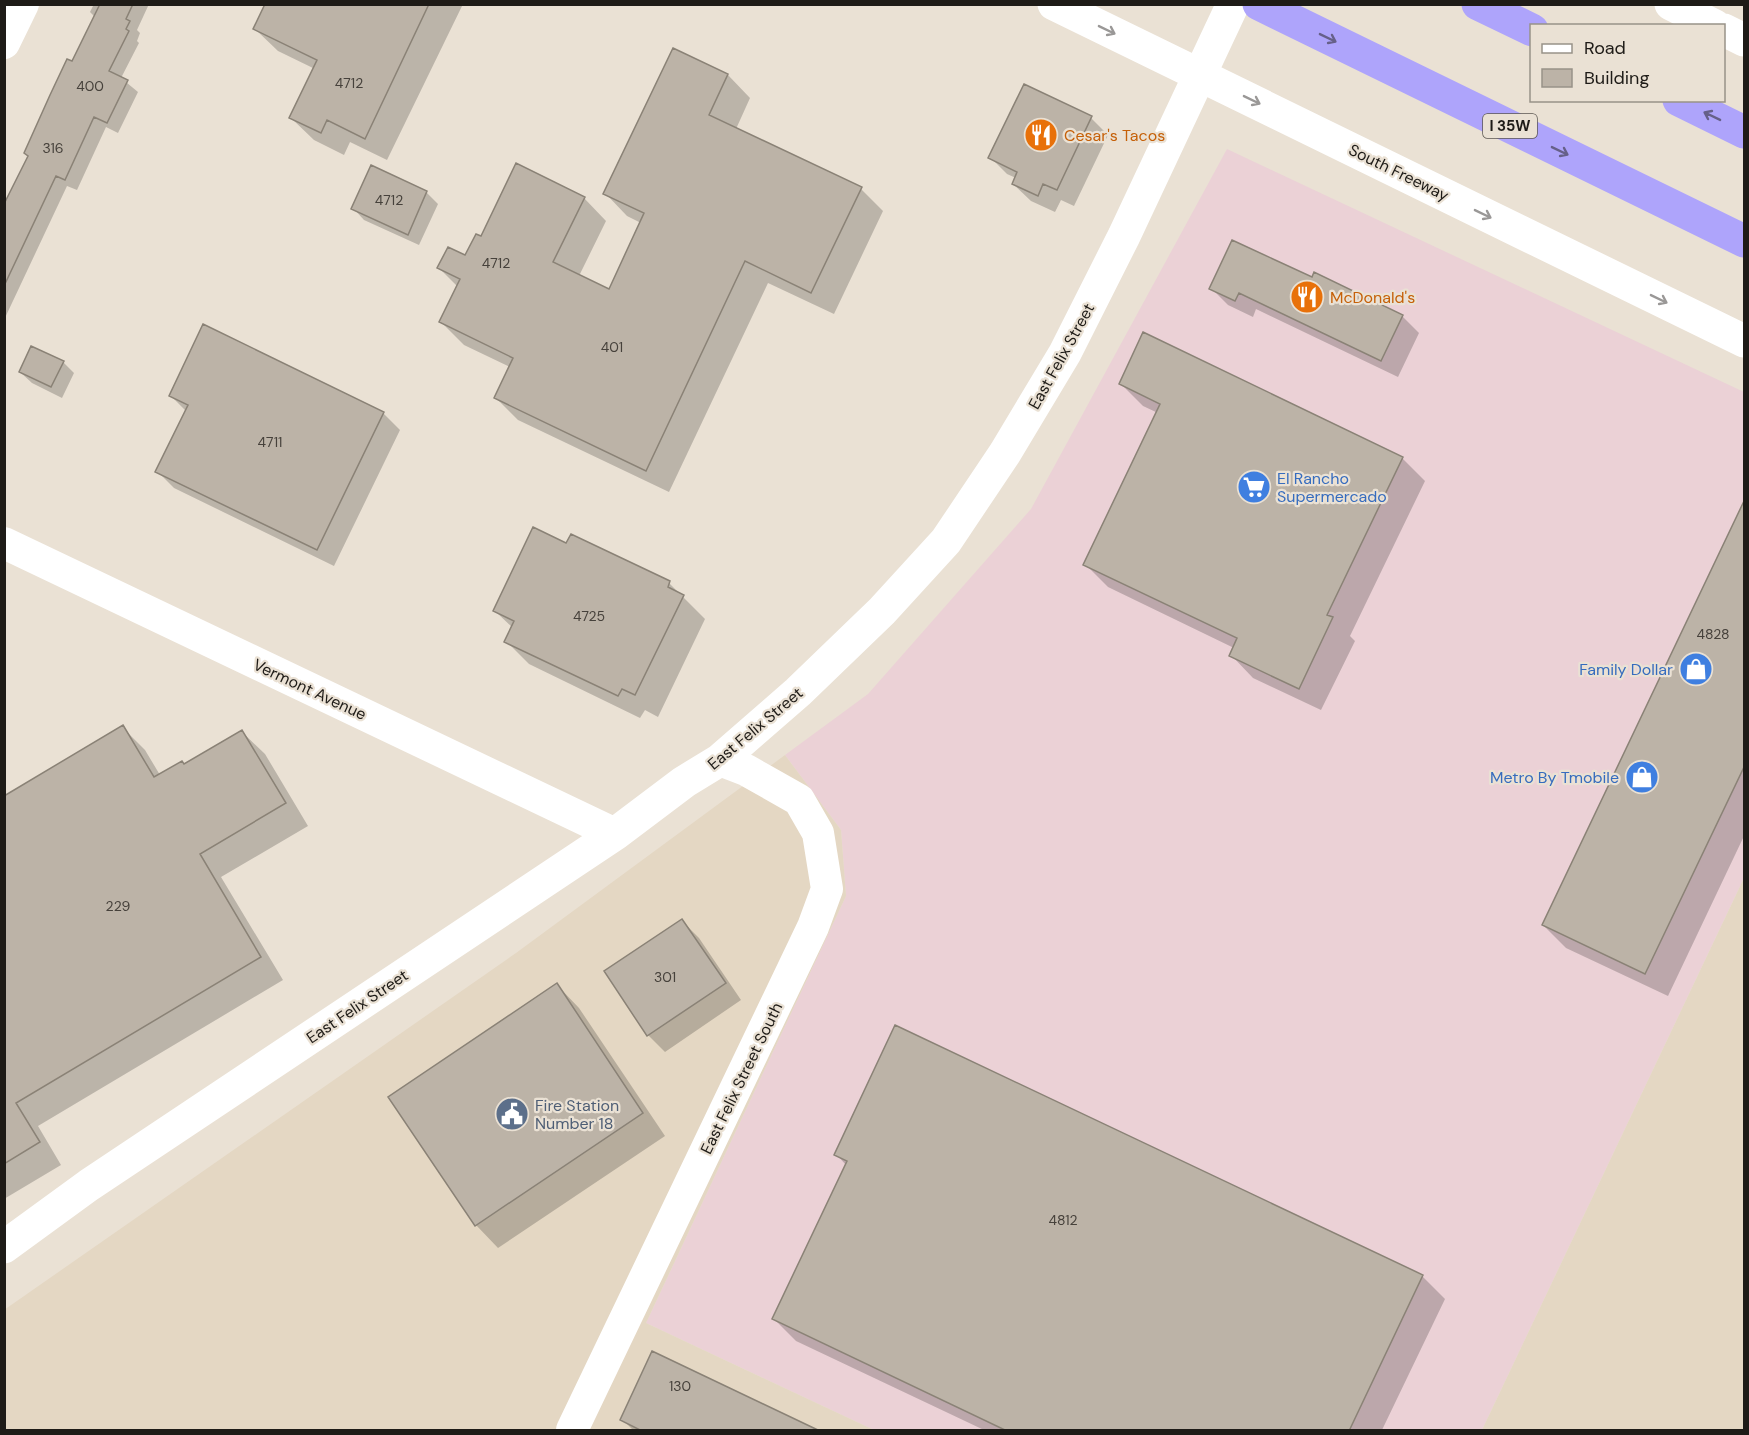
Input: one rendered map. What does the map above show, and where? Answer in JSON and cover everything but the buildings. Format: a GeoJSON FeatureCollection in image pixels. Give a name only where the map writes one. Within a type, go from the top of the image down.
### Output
{"type":"FeatureCollection","features":[{"type":"Feature","properties":{"kind":"highway","name":"I 35W"},"geometry":{"type":"LineString","coordinates":[[1259,4],[1744,241]]}},
{"type":"Feature","properties":{"kind":"highway"},"geometry":{"type":"LineString","coordinates":[[1478,4],[1530,29]]}},
{"type":"Feature","properties":{"kind":"highway"},"geometry":{"type":"LineString","coordinates":[[1683,102],[1744,132]]}},
{"type":"Feature","properties":{"kind":"street"},"geometry":{"type":"LineString","coordinates":[[4,43],[23,4]]}},
{"type":"Feature","properties":{"kind":"street","name":"South Freeway"},"geometry":{"type":"LineString","coordinates":[[1054,4],[1744,341]]}},
{"type":"Feature","properties":{"kind":"street","name":"East Felix Street"},"geometry":{"type":"LineString","coordinates":[[4,1247],[89,1185],[615,834],[684,782],[720,760],[798,692],[877,616],[946,541],[1005,453],[1065,353],[1124,236],[1233,4]]}},
{"type":"Feature","properties":{"kind":"street"},"geometry":{"type":"LineString","coordinates":[[1671,4],[1711,24]]}},
{"type":"Feature","properties":{"kind":"street"},"geometry":{"type":"LineString","coordinates":[[1725,30],[1744,39]]}},
{"type":"Feature","properties":{"kind":"street","name":"Vermont Avenue"},"geometry":{"type":"LineString","coordinates":[[4,543],[615,834]]}},
{"type":"Feature","properties":{"kind":"street","name":"East Felix Street South"},"geometry":{"type":"LineString","coordinates":[[572,1431],[813,927],[827,889],[818,833],[799,800],[746,770],[720,760]]}},
{"type":"Feature","properties":{"kind":"shaded area"},"geometry":{"type":"Polygon","coordinates":[[[1227,149],[1744,392],[1744,878],[1482,1430],[874,1430],[646,1323],[846,896],[841,830],[785,755],[868,694],[1031,509],[1227,149]]]}},
{"type":"Feature","properties":{"kind":"shaded area"},"geometry":{"type":"Polygon","coordinates":[[[785,755],[841,830],[846,896],[646,1323],[874,1430],[5,1430],[4,1310],[516,953],[785,755]]]}},
{"type":"Feature","properties":{"kind":"shaded area"},"geometry":{"type":"Polygon","coordinates":[[[1744,878],[1744,1430],[1482,1430],[1744,878]]]}},
{"type":"Feature","properties":{"kind":"place","name":"Cesar's Tacos"},"geometry":{"type":"Point","coordinates":[1041,135]}},
{"type":"Feature","properties":{"kind":"place","name":"McDonald's"},"geometry":{"type":"Point","coordinates":[1307,297]}},
{"type":"Feature","properties":{"kind":"place","name":"El Rancho Supermercado"},"geometry":{"type":"Point","coordinates":[1254,487]}},
{"type":"Feature","properties":{"kind":"place","name":"Family Dollar"},"geometry":{"type":"Point","coordinates":[1696,669]}},
{"type":"Feature","properties":{"kind":"place","name":"Metro By Tmobile"},"geometry":{"type":"Point","coordinates":[1642,777]}},
{"type":"Feature","properties":{"kind":"place","name":"Fire Station Number 18"},"geometry":{"type":"Point","coordinates":[512,1114]}}]}
